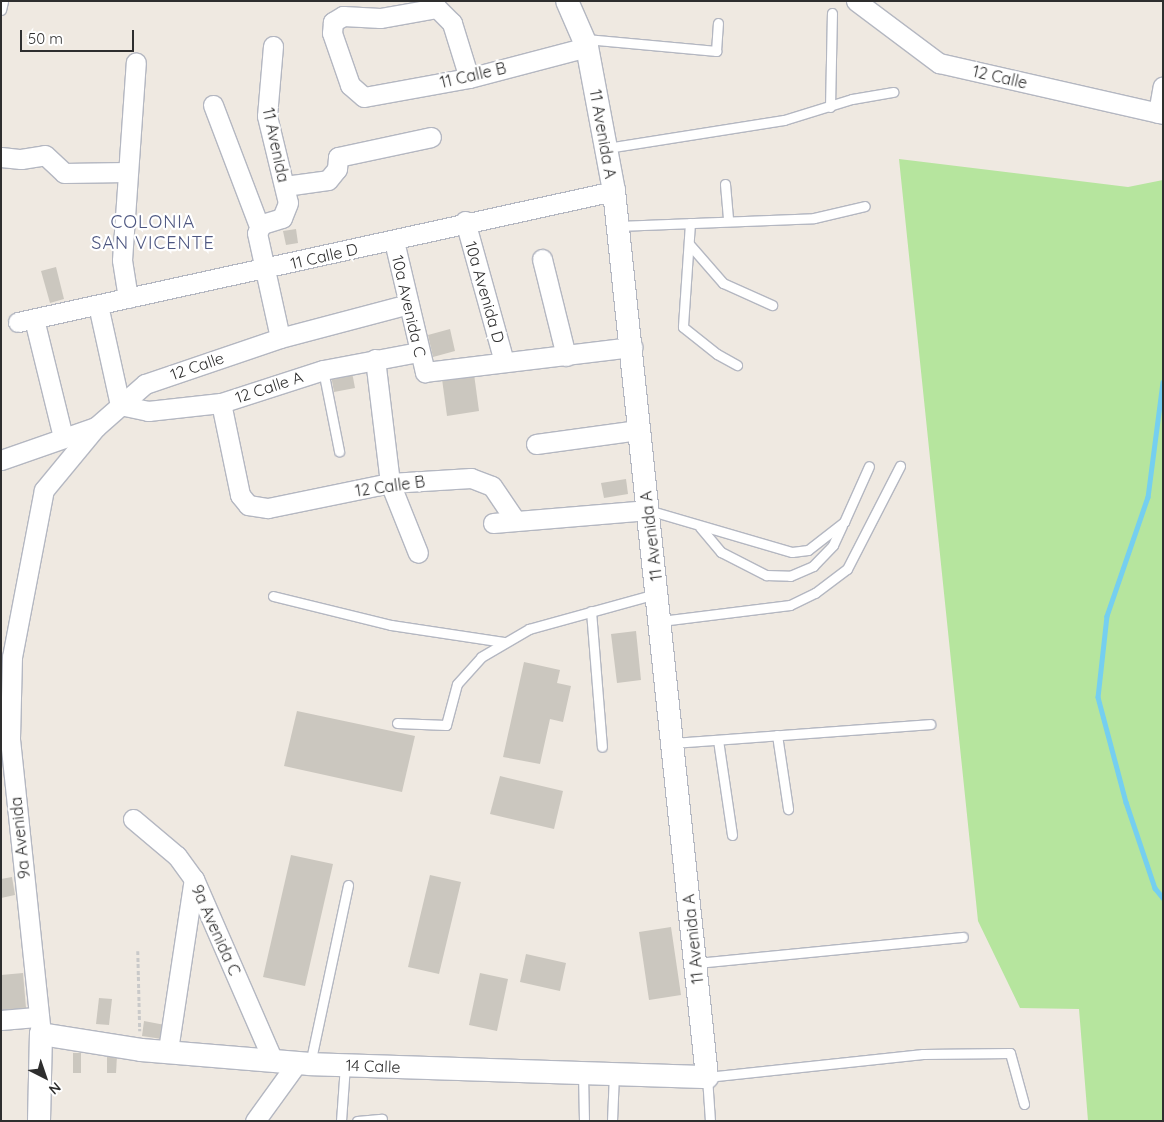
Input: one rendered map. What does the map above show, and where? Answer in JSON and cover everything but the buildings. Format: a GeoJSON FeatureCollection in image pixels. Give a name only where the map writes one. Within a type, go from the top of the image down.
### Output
{"type":"FeatureCollection","features":[{"type":"Feature","properties":{"kind":"street","name":"11 Avenida A"},"geometry":{"type":"LineString","coordinates":[[568,1],[585,43],[614,190],[632,347],[638,430],[674,743],[707,1077]]}},
{"type":"Feature","properties":{"kind":"street","name":"12 Calle"},"geometry":{"type":"LineString","coordinates":[[856,1],[939,63],[1160,113]]}},
{"type":"Feature","properties":{"kind":"street","name":"11 Calle B"},"geometry":{"type":"LineString","coordinates":[[469,78],[452,23],[444,12],[430,8],[380,18],[343,16],[333,22],[332,33],[350,85],[358,95],[371,97],[469,78],[585,43]]}},
{"type":"Feature","properties":{"kind":"street","name":"11 Avenida"},"geometry":{"type":"LineString","coordinates":[[259,226],[286,214],[285,186],[267,116],[273,46]]}},
{"type":"Feature","properties":{"kind":"street"},"geometry":{"type":"LineString","coordinates":[[128,298],[122,260],[136,62]]}},
{"type":"Feature","properties":{"kind":"street"},"geometry":{"type":"LineString","coordinates":[[1160,113],[1163,86]]}},
{"type":"Feature","properties":{"kind":"street"},"geometry":{"type":"LineString","coordinates":[[213,105],[259,226],[257,233],[280,338]]}},
{"type":"Feature","properties":{"kind":"street"},"geometry":{"type":"LineString","coordinates":[[285,186],[328,180],[337,169],[338,158],[431,137]]}},
{"type":"Feature","properties":{"kind":"street"},"geometry":{"type":"LineString","coordinates":[[1,157],[21,159],[44,155],[60,173],[127,172]]}},
{"type":"Feature","properties":{"kind":"street","name":"11 Calle D"},"geometry":{"type":"LineString","coordinates":[[63,437],[26,320],[265,270],[394,240],[465,221],[614,190]]}},
{"type":"Feature","properties":{"kind":"street","name":"10a Avenida D"},"geometry":{"type":"LineString","coordinates":[[465,221],[504,362]]}},
{"type":"Feature","properties":{"kind":"street","name":"10a Avenida C"},"geometry":{"type":"LineString","coordinates":[[394,240],[418,352],[425,372],[504,362]]}},
{"type":"Feature","properties":{"kind":"street"},"geometry":{"type":"LineString","coordinates":[[542,258],[566,356]]}},
{"type":"Feature","properties":{"kind":"street","name":"12 Calle"},"geometry":{"type":"LineString","coordinates":[[1,460],[96,427],[146,384],[280,338],[409,304]]}},
{"type":"Feature","properties":{"kind":"street"},"geometry":{"type":"LineString","coordinates":[[98,305],[120,405]]}},
{"type":"Feature","properties":{"kind":"street"},"geometry":{"type":"LineString","coordinates":[[504,362],[632,347]]}},
{"type":"Feature","properties":{"kind":"street","name":"12 Calle A"},"geometry":{"type":"LineString","coordinates":[[120,405],[148,411],[221,403],[323,370],[418,352]]}},
{"type":"Feature","properties":{"kind":"street"},"geometry":{"type":"LineString","coordinates":[[375,360],[390,483],[418,553]]}},
{"type":"Feature","properties":{"kind":"street","name":"12 Calle B"},"geometry":{"type":"LineString","coordinates":[[221,403],[240,495],[248,505],[268,508],[390,483],[471,478],[484,482],[500,494],[514,519]]}},
{"type":"Feature","properties":{"kind":"street","name":"9a Avenida"},"geometry":{"type":"LineString","coordinates":[[39,1121],[40,1025],[6,738],[12,657],[9,633],[44,490],[96,427]]}},
{"type":"Feature","properties":{"kind":"street"},"geometry":{"type":"LineString","coordinates":[[536,444],[638,430]]}},
{"type":"Feature","properties":{"kind":"street"},"geometry":{"type":"LineString","coordinates":[[493,524],[514,519],[648,510]]}},
{"type":"Feature","properties":{"kind":"street","name":"9a Avenida C"},"geometry":{"type":"LineString","coordinates":[[134,819],[178,856],[194,879],[273,1060]]}},
{"type":"Feature","properties":{"kind":"street"},"geometry":{"type":"LineString","coordinates":[[168,1050],[194,879]]}},
{"type":"Feature","properties":{"kind":"street"},"geometry":{"type":"LineString","coordinates":[[3,1023],[40,1025]]}},
{"type":"Feature","properties":{"kind":"street","name":"14 Calle"},"geometry":{"type":"LineString","coordinates":[[40,1025],[141,1050],[168,1050],[303,1064],[707,1077]]}},
{"type":"Feature","properties":{"kind":"street"},"geometry":{"type":"LineString","coordinates":[[255,1121],[303,1064]]}},
{"type":"Feature","properties":{"kind":"lane"},"geometry":{"type":"LineString","coordinates":[[1,10],[3,1]]}},
{"type":"Feature","properties":{"kind":"lane"},"geometry":{"type":"LineString","coordinates":[[830,107],[832,13]]}},
{"type":"Feature","properties":{"kind":"lane"},"geometry":{"type":"LineString","coordinates":[[585,43],[716,51],[718,23]]}},
{"type":"Feature","properties":{"kind":"lane"},"geometry":{"type":"LineString","coordinates":[[606,148],[784,120],[893,92]]}},
{"type":"Feature","properties":{"kind":"lane"},"geometry":{"type":"LineString","coordinates":[[725,184],[728,220]]}},
{"type":"Feature","properties":{"kind":"lane"},"geometry":{"type":"LineString","coordinates":[[618,226],[728,220],[814,218],[865,206]]}},
{"type":"Feature","properties":{"kind":"lane"},"geometry":{"type":"LineString","coordinates":[[690,223],[683,327],[717,354],[737,365]]}},
{"type":"Feature","properties":{"kind":"lane"},"geometry":{"type":"LineString","coordinates":[[689,244],[724,283],[772,305]]}},
{"type":"Feature","properties":{"kind":"lane"},"geometry":{"type":"LineString","coordinates":[[323,370],[339,451]]}},
{"type":"Feature","properties":{"kind":"lane"},"geometry":{"type":"LineString","coordinates":[[699,527],[721,552],[766,575],[790,576],[813,566],[833,545],[869,466]]}},
{"type":"Feature","properties":{"kind":"lane"},"geometry":{"type":"LineString","coordinates":[[661,621],[790,605],[815,593],[847,569],[900,466]]}},
{"type":"Feature","properties":{"kind":"lane"},"geometry":{"type":"LineString","coordinates":[[648,510],[699,527],[792,552],[808,550],[844,522]]}},
{"type":"Feature","properties":{"kind":"lane"},"geometry":{"type":"LineString","coordinates":[[397,723],[446,725],[457,684],[481,657],[529,629],[658,594]]}},
{"type":"Feature","properties":{"kind":"lane"},"geometry":{"type":"LineString","coordinates":[[274,596],[391,625],[504,642]]}},
{"type":"Feature","properties":{"kind":"lane"},"geometry":{"type":"LineString","coordinates":[[591,611],[602,747]]}},
{"type":"Feature","properties":{"kind":"lane"},"geometry":{"type":"LineString","coordinates":[[674,743],[930,724]]}},
{"type":"Feature","properties":{"kind":"lane"},"geometry":{"type":"LineString","coordinates":[[777,736],[788,809]]}},
{"type":"Feature","properties":{"kind":"lane"},"geometry":{"type":"LineString","coordinates":[[718,740],[732,835]]}},
{"type":"Feature","properties":{"kind":"lane"},"geometry":{"type":"LineString","coordinates":[[303,1064],[348,884]]}},
{"type":"Feature","properties":{"kind":"lane"},"geometry":{"type":"LineString","coordinates":[[696,963],[963,937]]}},
{"type":"Feature","properties":{"kind":"lane"},"geometry":{"type":"LineString","coordinates":[[710,1121],[707,1077],[923,1054],[1010,1053],[1015,1062],[1024,1104]]}},
{"type":"Feature","properties":{"kind":"lane"},"geometry":{"type":"LineString","coordinates":[[342,1121],[345,1064]]}},
{"type":"Feature","properties":{"kind":"lane"},"geometry":{"type":"LineString","coordinates":[[583,1073],[584,1121]]}},
{"type":"Feature","properties":{"kind":"lane"},"geometry":{"type":"LineString","coordinates":[[612,1121],[614,1074]]}},
{"type":"Feature","properties":{"kind":"lane"},"geometry":{"type":"LineString","coordinates":[[357,1121],[382,1119]]}},
{"type":"Feature","properties":{"kind":"path"},"geometry":{"type":"LineString","coordinates":[[138,950],[141,1050]]}},
{"type":"Feature","properties":{"kind":"green space"},"geometry":{"type":"Polygon","coordinates":[[[899,159],[1128,187],[1163,180],[1163,1121],[1088,1121],[1079,1009],[1020,1008],[978,921],[899,159]]]}},
{"type":"Feature","properties":{"kind":"waterway"},"geometry":{"type":"LineString","coordinates":[[1163,382],[1148,497],[1107,616],[1098,697],[1126,802],[1155,888],[1163,898]]}},
{"type":"Feature","properties":{"kind":"district","name":"COLONIA SAN VICENTE"},"geometry":{"type":"Point","coordinates":[153,233]}}]}
